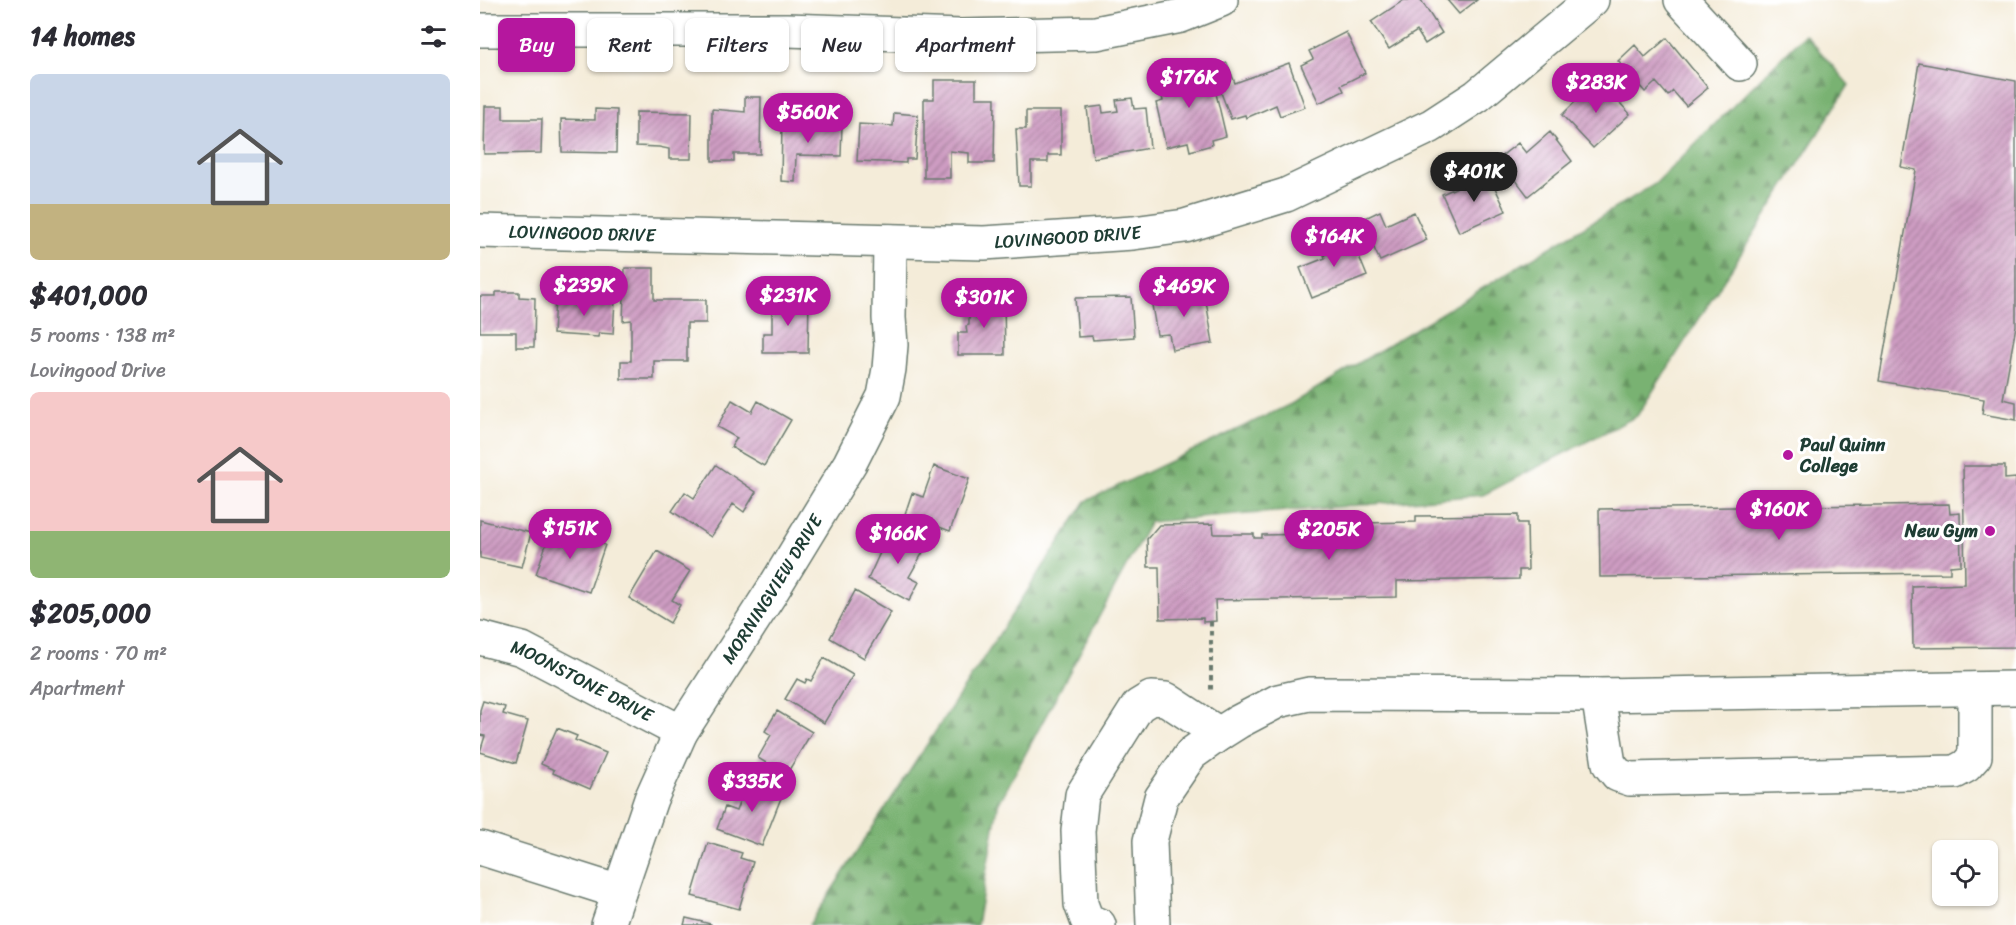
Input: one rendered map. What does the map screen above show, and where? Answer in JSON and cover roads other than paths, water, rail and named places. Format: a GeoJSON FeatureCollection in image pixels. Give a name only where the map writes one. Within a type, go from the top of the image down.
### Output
{"type":"FeatureCollection","features":[{"type":"Feature","properties":{"kind":"street"},"geometry":{"type":"LineString","coordinates":[[480,30],[787,30],[962,36],[1096,33],[1181,16],[1221,0]]}},
{"type":"Feature","properties":{"kind":"street","name":"LOVINGOOD DRIVE"},"geometry":{"type":"LineString","coordinates":[[480,231],[984,243],[1133,233],[1185,226],[1286,195],[1431,126],[1477,96],[1592,0]]}},
{"type":"Feature","properties":{"kind":"street"},"geometry":{"type":"LineString","coordinates":[[1681,0],[1740,64]]}},
{"type":"Feature","properties":{"kind":"street","name":"MORNINGVIEW DRIVE"},"geometry":{"type":"LineString","coordinates":[[608,925],[651,799],[681,732],[790,562],[849,463],[884,396],[891,345],[890,241]]}},
{"type":"Feature","properties":{"kind":"street","name":"MOONSTONE DRIVE"},"geometry":{"type":"LineString","coordinates":[[480,638],[522,649],[681,732]]}},
{"type":"Feature","properties":{"kind":"street"},"geometry":{"type":"LineString","coordinates":[[1148,925],[1153,925],[1150,841],[1161,798],[1191,754],[1238,722],[1278,701],[1309,694],[1598,695],[2016,688]]}},
{"type":"Feature","properties":{"kind":"street"},"geometry":{"type":"LineString","coordinates":[[1598,695],[1609,764],[1618,775],[1630,779],[1955,772],[1966,766],[1975,756],[1975,689]]}},
{"type":"Feature","properties":{"kind":"street"},"geometry":{"type":"LineString","coordinates":[[1099,925],[1086,920],[1081,904],[1079,811],[1083,795],[1138,706],[1151,698],[1166,699],[1220,734]]}},
{"type":"Feature","properties":{"kind":"street"},"geometry":{"type":"LineString","coordinates":[[480,848],[619,892]]}},
{"type":"Feature","properties":{"kind":"place","name":"Paul Quinn College"},"geometry":{"type":"Point","coordinates":[1788,455]}},
{"type":"Feature","properties":{"kind":"place","name":"New Gym"},"geometry":{"type":"Point","coordinates":[1990,531]}}]}
